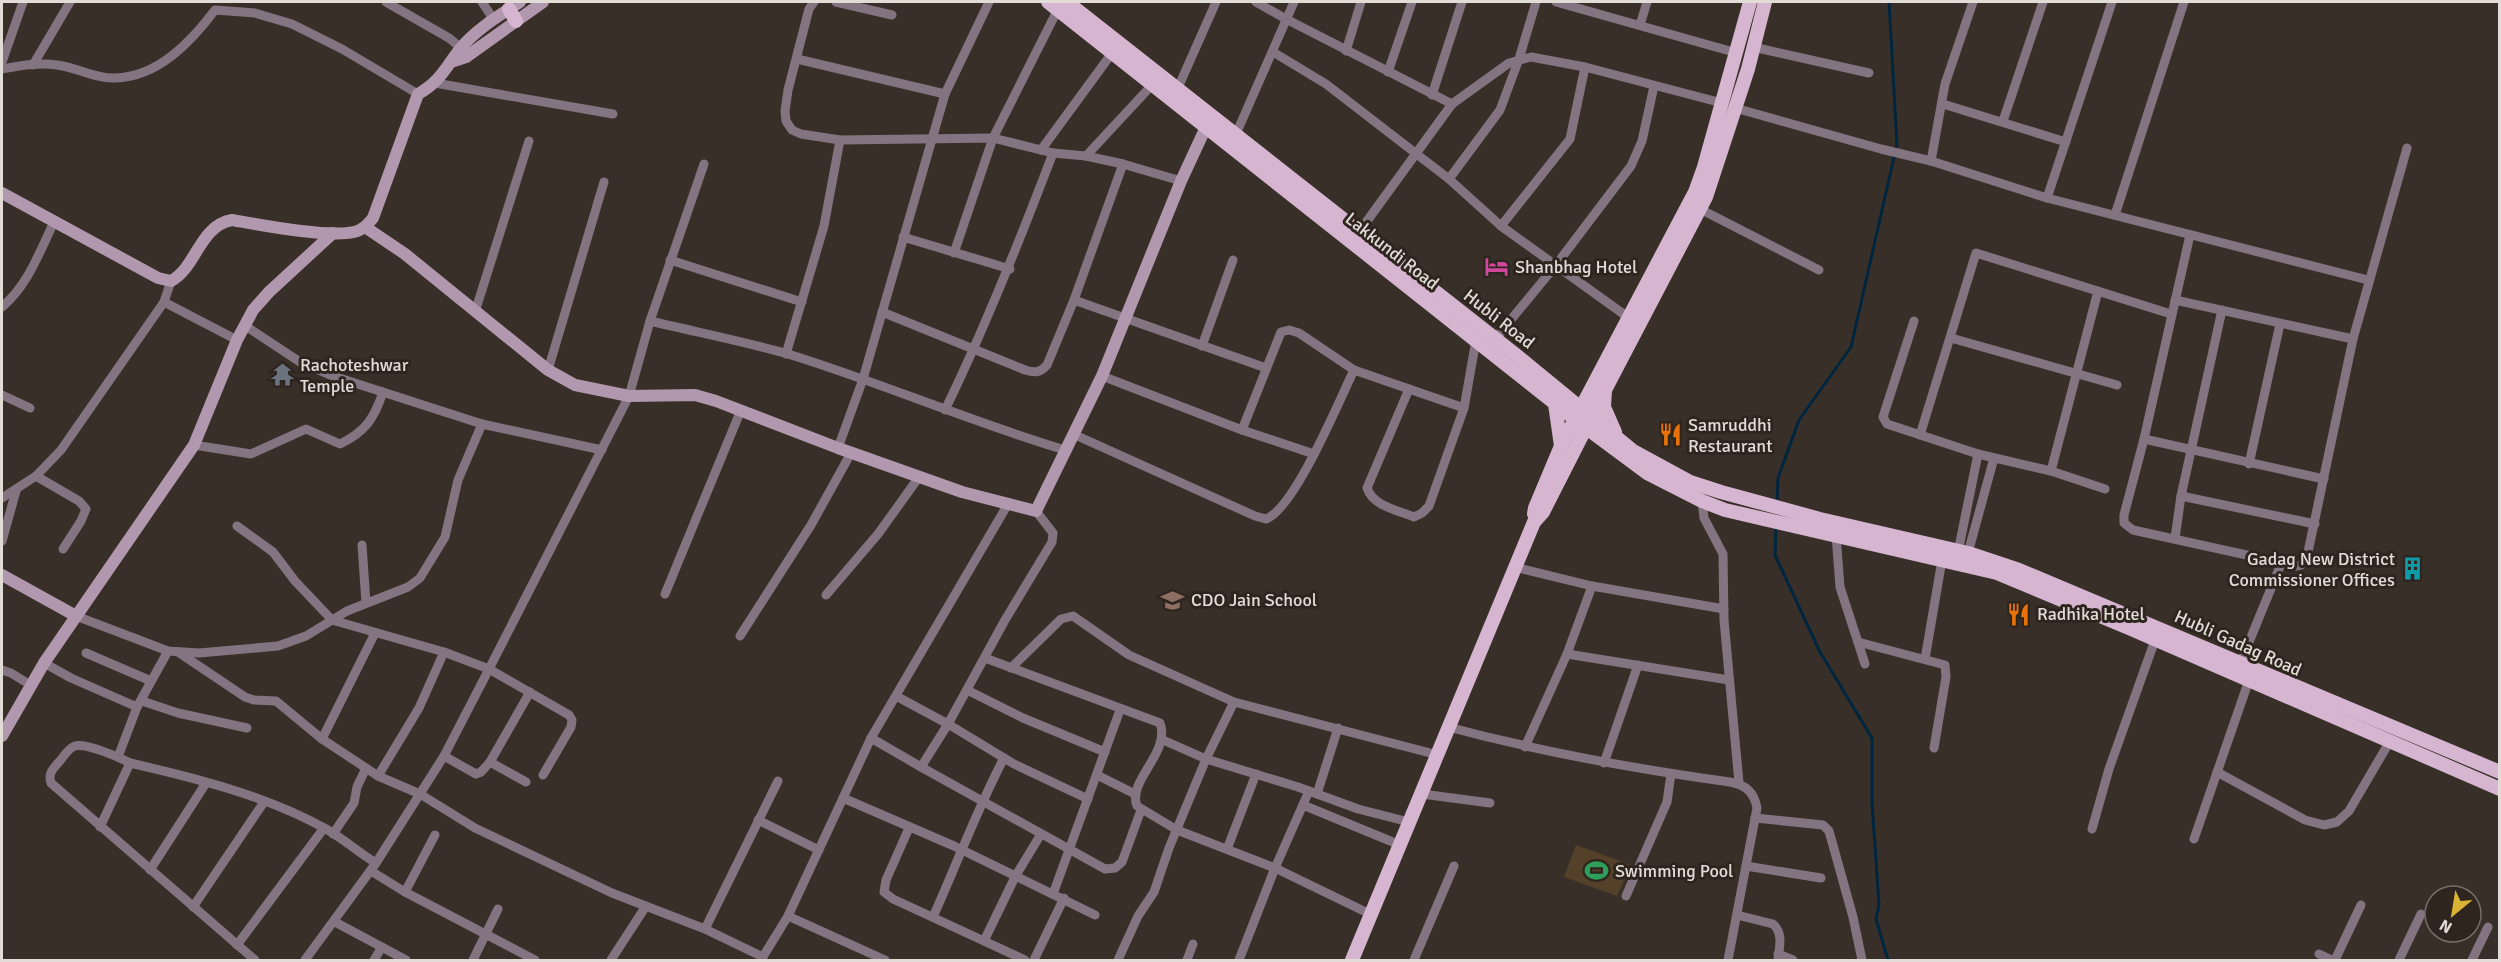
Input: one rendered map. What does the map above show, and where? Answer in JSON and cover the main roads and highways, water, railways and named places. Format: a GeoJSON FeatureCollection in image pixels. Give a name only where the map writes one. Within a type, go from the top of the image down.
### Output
{"type":"FeatureCollection","features":[{"type":"Feature","properties":{"kind":"main road"},"geometry":{"type":"LineString","coordinates":[[1352,960],[1514,567],[1534,522],[1543,512],[1567,449],[1700,209],[1729,106],[1737,53],[1750,2]]}},
{"type":"Feature","properties":{"kind":"main road"},"geometry":{"type":"LineString","coordinates":[[1567,449],[1586,443],[1614,442],[1600,387],[1629,318],[1695,192],[1754,47],[1765,2]]}},
{"type":"Feature","properties":{"kind":"main road","name":"Lakkundi Road"},"geometry":{"type":"LineString","coordinates":[[1058,4],[1152,85],[1555,404],[1583,417]]}},
{"type":"Feature","properties":{"kind":"main road","name":"Hubli Road"},"geometry":{"type":"LineString","coordinates":[[1058,4],[1236,134],[1559,389],[1583,417],[1614,442],[1690,482],[1820,519]]}},
{"type":"Feature","properties":{"kind":"main road"},"geometry":{"type":"LineString","coordinates":[[1559,389],[1575,391],[1600,387]]}},
{"type":"Feature","properties":{"kind":"main road"},"geometry":{"type":"LineString","coordinates":[[1555,404],[1567,449]]}},
{"type":"Feature","properties":{"kind":"main road","name":"Hubli Gadag Road"},"geometry":{"type":"LineString","coordinates":[[1614,442],[1647,473],[1702,501],[1725,510],[1996,573],[2499,789]]}},
{"type":"Feature","properties":{"kind":"main road","name":"Hubli Gadag Road"},"geometry":{"type":"LineString","coordinates":[[1820,519],[1963,552],[2019,570],[2499,772]]}},
{"type":"Feature","properties":{"kind":"waterway"},"geometry":{"type":"LineString","coordinates":[[1777,502],[1778,478],[1799,420],[1851,347],[1897,144],[1889,2]]}},
{"type":"Feature","properties":{"kind":"waterway"},"geometry":{"type":"LineString","coordinates":[[1776,527],[1775,555],[1820,652],[1872,738],[1872,803],[1879,905],[1876,919],[1888,960]]}},
{"type":"Feature","properties":{"kind":"place","name":"Shanbhag Hotel"},"geometry":{"type":"Point","coordinates":[1497,267]}},
{"type":"Feature","properties":{"kind":"place","name":"Rachoteshwar Temple"},"geometry":{"type":"Point","coordinates":[282,375]}},
{"type":"Feature","properties":{"kind":"place","name":"Samruddhi Restaurant"},"geometry":{"type":"Point","coordinates":[1670,435]}},
{"type":"Feature","properties":{"kind":"place","name":"Gadag New District Commissioner Offices"},"geometry":{"type":"Point","coordinates":[2413,569]}},
{"type":"Feature","properties":{"kind":"place","name":"CDO Jain School"},"geometry":{"type":"Point","coordinates":[1173,600]}},
{"type":"Feature","properties":{"kind":"place","name":"Radhika Hotel"},"geometry":{"type":"Point","coordinates":[2019,614]}},
{"type":"Feature","properties":{"kind":"place","name":"Swimming Pool"},"geometry":{"type":"Point","coordinates":[1597,871]}}]}
